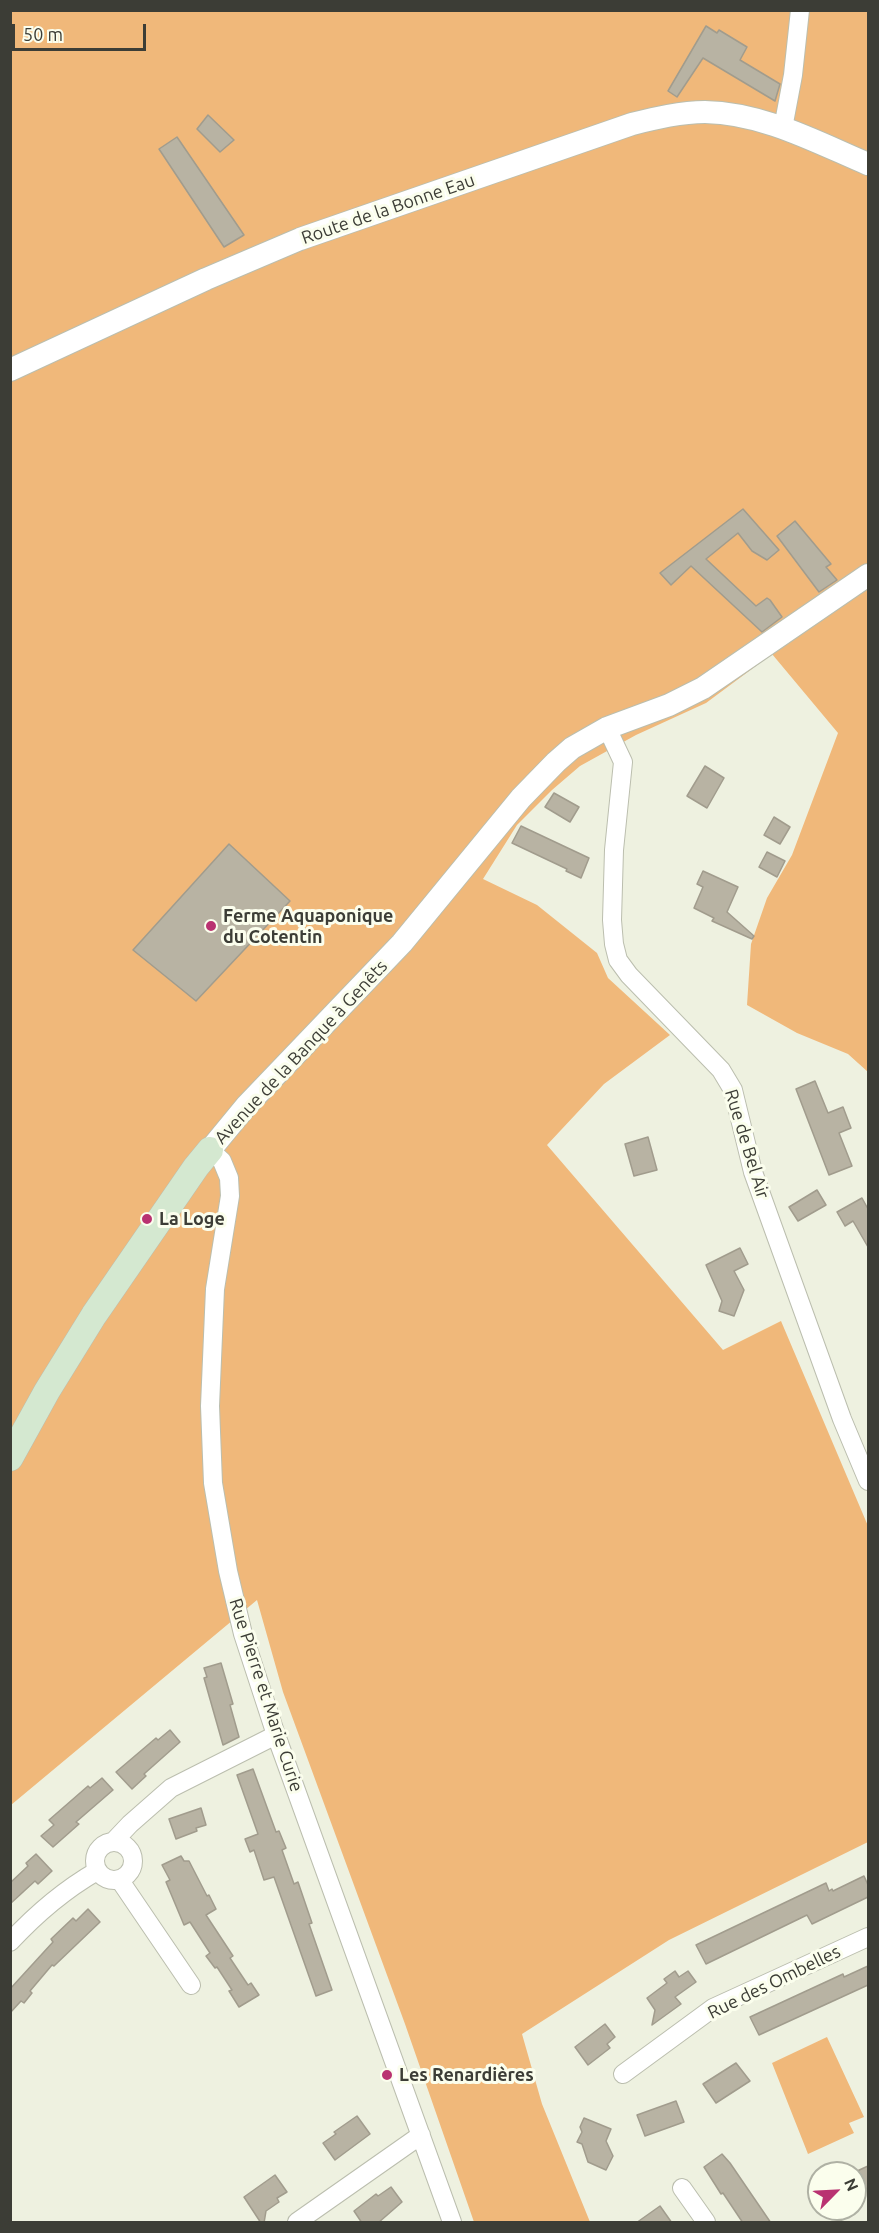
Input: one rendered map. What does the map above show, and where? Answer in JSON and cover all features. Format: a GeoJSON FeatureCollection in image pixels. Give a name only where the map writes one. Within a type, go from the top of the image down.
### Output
{"type":"FeatureCollection","features":[{"type":"Feature","properties":{"kind":"main road","name":"Avenue de la Banque à Genêts"},"geometry":{"type":"LineString","coordinates":[[10,1458],[47,1391],[94,1315],[210,1150]]}},
{"type":"Feature","properties":{"kind":"street"},"geometry":{"type":"LineString","coordinates":[[783,128],[793,75],[800,10]]}},
{"type":"Feature","properties":{"kind":"street","name":"Route de la Bonne Eau"},"geometry":{"type":"LineString","coordinates":[[10,370],[300,238],[632,124],[662,117],[704,112],[755,119],[783,128],[868,164]]}},
{"type":"Feature","properties":{"kind":"street","name":"Avenue de la Banque à Genêts"},"geometry":{"type":"LineString","coordinates":[[210,1150],[247,1105],[402,943],[521,798],[572,748],[607,728],[669,705],[703,688],[868,575]]}},
{"type":"Feature","properties":{"kind":"street","name":"Rue de Bel Air"},"geometry":{"type":"LineString","coordinates":[[607,728],[623,762],[613,879],[614,944],[618,960],[629,975],[722,1070],[733,1090],[753,1172],[842,1419],[868,1481]]}},
{"type":"Feature","properties":{"kind":"street","name":"Rue Pierre et Marie Curie"},"geometry":{"type":"LineString","coordinates":[[210,1150],[222,1161],[229,1178],[230,1196],[214,1289],[210,1406],[213,1483],[228,1571],[243,1634],[276,1735],[452,2223]]}},
{"type":"Feature","properties":{"kind":"street"},"geometry":{"type":"LineString","coordinates":[[113,1842],[129,1850],[133,1862],[129,1873],[119,1879],[107,1880],[97,1871],[95,1865],[97,1852],[113,1842],[171,1788],[276,1735]]}},
{"type":"Feature","properties":{"kind":"street"},"geometry":{"type":"LineString","coordinates":[[10,1942],[32,1918],[97,1871]]}},
{"type":"Feature","properties":{"kind":"street"},"geometry":{"type":"LineString","coordinates":[[119,1879],[191,1984]]}},
{"type":"Feature","properties":{"kind":"street","name":"Rue des Ombelles"},"geometry":{"type":"LineString","coordinates":[[624,2074],[713,2008],[868,1937]]}},
{"type":"Feature","properties":{"kind":"street"},"geometry":{"type":"LineString","coordinates":[[297,2223],[421,2135]]}},
{"type":"Feature","properties":{"kind":"street"},"geometry":{"type":"LineString","coordinates":[[682,2188],[706,2223]]}},
{"type":"Feature","properties":{"kind":"shaded area"},"geometry":{"type":"Polygon","coordinates":[[[11,11],[868,11],[868,1072],[848,1054],[797,1033],[747,1005],[751,944],[767,898],[792,855],[838,733],[772,654],[706,703],[636,735],[580,766],[517,825],[483,879],[537,905],[597,953],[608,978],[670,1035],[604,1084],[547,1145],[723,1350],[781,1321],[868,1526],[868,1842],[669,1940],[522,2034],[542,2104],[590,2222],[474,2222],[405,2024],[283,1692],[257,1600],[11,1805],[11,11]]]}},
{"type":"Feature","properties":{"kind":"shaded area"},"geometry":{"type":"Polygon","coordinates":[[[827,2037],[864,2117],[849,2123],[854,2133],[808,2154],[772,2063],[827,2037]]]}},
{"type":"Feature","properties":{"kind":"building"},"geometry":{"type":"Polygon","coordinates":[[[706,26],[717,33],[719,30],[747,47],[740,60],[780,84],[775,101],[703,58],[677,97],[668,91],[706,26]]]}},
{"type":"Feature","properties":{"kind":"building"},"geometry":{"type":"Polygon","coordinates":[[[208,115],[234,140],[220,152],[197,129],[208,115]]]}},
{"type":"Feature","properties":{"kind":"building"},"geometry":{"type":"Polygon","coordinates":[[[177,137],[244,235],[224,247],[159,149],[177,137]]]}},
{"type":"Feature","properties":{"kind":"building"},"geometry":{"type":"Polygon","coordinates":[[[743,509],[779,550],[767,560],[752,551],[738,533],[706,559],[756,606],[767,598],[770,600],[782,617],[762,632],[691,566],[671,585],[660,573],[743,509]]]}},
{"type":"Feature","properties":{"kind":"building"},"geometry":{"type":"Polygon","coordinates":[[[795,521],[831,564],[826,567],[837,580],[819,592],[777,536],[795,521]]]}},
{"type":"Feature","properties":{"kind":"building"},"geometry":{"type":"Polygon","coordinates":[[[705,766],[724,778],[707,808],[687,796],[705,766]]]}},
{"type":"Feature","properties":{"kind":"building"},"geometry":{"type":"Polygon","coordinates":[[[554,793],[579,807],[570,822],[545,807],[554,793]]]}},
{"type":"Feature","properties":{"kind":"building"},"geometry":{"type":"Polygon","coordinates":[[[774,817],[790,827],[780,844],[764,835],[774,817]]]}},
{"type":"Feature","properties":{"kind":"building"},"geometry":{"type":"Polygon","coordinates":[[[521,826],[589,858],[581,878],[512,843],[521,826]]]}},
{"type":"Feature","properties":{"kind":"building","name":"Ferme Aquaponique du Cotentin"},"geometry":{"type":"Polygon","coordinates":[[[229,844],[290,901],[196,1001],[133,950],[229,844]]]}},
{"type":"Feature","properties":{"kind":"building"},"geometry":{"type":"Polygon","coordinates":[[[767,852],[785,861],[777,877],[759,867],[767,852]]]}},
{"type":"Feature","properties":{"kind":"building"},"geometry":{"type":"Polygon","coordinates":[[[703,871],[738,887],[727,912],[754,936],[752,939],[712,921],[714,918],[694,908],[703,887],[697,884],[703,871]]]}},
{"type":"Feature","properties":{"kind":"building"},"geometry":{"type":"Polygon","coordinates":[[[815,1081],[828,1113],[843,1107],[851,1128],[839,1133],[852,1166],[829,1175],[796,1089],[815,1081]]]}},
{"type":"Feature","properties":{"kind":"building"},"geometry":{"type":"Polygon","coordinates":[[[648,1137],[657,1170],[634,1176],[625,1144],[648,1137]]]}},
{"type":"Feature","properties":{"kind":"building"},"geometry":{"type":"Polygon","coordinates":[[[817,1190],[826,1205],[798,1221],[789,1207],[817,1190]]]}},
{"type":"Feature","properties":{"kind":"building"},"geometry":{"type":"Polygon","coordinates":[[[862,1198],[868,1209],[868,1247],[853,1221],[845,1226],[837,1212],[862,1198]]]}},
{"type":"Feature","properties":{"kind":"building"},"geometry":{"type":"Polygon","coordinates":[[[740,1248],[748,1264],[734,1271],[744,1290],[734,1316],[719,1311],[722,1301],[706,1265],[740,1248]]]}},
{"type":"Feature","properties":{"kind":"building"},"geometry":{"type":"Polygon","coordinates":[[[221,1663],[233,1704],[230,1705],[239,1737],[223,1745],[204,1678],[207,1677],[204,1668],[221,1663]]]}},
{"type":"Feature","properties":{"kind":"building"},"geometry":{"type":"Polygon","coordinates":[[[170,1730],[180,1742],[144,1774],[146,1776],[132,1789],[116,1772],[156,1738],[158,1740],[170,1730]]]}},
{"type":"Feature","properties":{"kind":"building"},"geometry":{"type":"Polygon","coordinates":[[[253,1769],[276,1832],[279,1831],[286,1848],[282,1850],[294,1884],[298,1882],[312,1923],[309,1924],[332,1990],[316,1996],[274,1877],[264,1880],[254,1850],[250,1852],[245,1839],[258,1834],[237,1775],[253,1769]]]}},
{"type":"Feature","properties":{"kind":"building"},"geometry":{"type":"Polygon","coordinates":[[[102,1778],[113,1790],[76,1822],[79,1824],[53,1847],[41,1836],[54,1825],[49,1820],[88,1786],[90,1788],[102,1778]]]}},
{"type":"Feature","properties":{"kind":"building"},"geometry":{"type":"Polygon","coordinates":[[[201,1808],[206,1825],[176,1839],[169,1819],[201,1808]]]}},
{"type":"Feature","properties":{"kind":"building"},"geometry":{"type":"Polygon","coordinates":[[[36,1854],[52,1871],[38,1884],[35,1881],[10,1904],[10,1883],[28,1866],[26,1863],[36,1854]]]}},
{"type":"Feature","properties":{"kind":"building"},"geometry":{"type":"Polygon","coordinates":[[[181,1856],[184,1861],[189,1861],[216,1909],[206,1915],[233,1956],[230,1958],[248,1985],[251,1983],[259,1995],[239,2007],[229,1991],[232,1990],[217,1967],[215,1968],[206,1956],[210,1953],[190,1922],[184,1925],[166,1882],[170,1880],[162,1865],[181,1856]]]}},
{"type":"Feature","properties":{"kind":"building"},"geometry":{"type":"Polygon","coordinates":[[[864,1876],[868,1885],[868,1897],[812,1924],[807,1915],[706,1964],[696,1945],[826,1883],[829,1891],[832,1889],[833,1891],[864,1876]]]}},
{"type":"Feature","properties":{"kind":"building"},"geometry":{"type":"Polygon","coordinates":[[[88,1909],[100,1922],[54,1966],[52,1965],[30,1991],[32,1993],[24,2003],[21,2001],[10,2013],[10,1989],[53,1942],[51,1939],[73,1918],[76,1921],[88,1909]]]}},
{"type":"Feature","properties":{"kind":"building"},"geometry":{"type":"Polygon","coordinates":[[[868,1966],[868,1985],[759,2035],[750,2017],[843,1974],[844,1977],[868,1966]]]}},
{"type":"Feature","properties":{"kind":"building"},"geometry":{"type":"Polygon","coordinates":[[[675,1971],[679,1977],[688,1971],[696,1982],[675,1997],[681,2004],[652,2025],[655,2010],[647,1998],[667,1983],[664,1979],[675,1971]]]}},
{"type":"Feature","properties":{"kind":"building"},"geometry":{"type":"Polygon","coordinates":[[[605,2024],[615,2037],[607,2044],[610,2048],[588,2065],[575,2047],[605,2024]]]}},
{"type":"Feature","properties":{"kind":"building"},"geometry":{"type":"Polygon","coordinates":[[[736,2063],[750,2081],[716,2103],[703,2084],[736,2063]]]}},
{"type":"Feature","properties":{"kind":"building"},"geometry":{"type":"Polygon","coordinates":[[[676,2101],[684,2122],[645,2136],[637,2115],[676,2101]]]}},
{"type":"Feature","properties":{"kind":"building"},"geometry":{"type":"Polygon","coordinates":[[[357,2116],[370,2134],[335,2160],[323,2143],[357,2116]]]}},
{"type":"Feature","properties":{"kind":"building"},"geometry":{"type":"Polygon","coordinates":[[[584,2118],[611,2129],[606,2141],[613,2156],[606,2170],[588,2162],[582,2144],[577,2142],[582,2132],[580,2127],[584,2118]]]}},
{"type":"Feature","properties":{"kind":"building"},"geometry":{"type":"Polygon","coordinates":[[[722,2154],[771,2223],[743,2223],[723,2193],[721,2194],[704,2167],[722,2154]]]}},
{"type":"Feature","properties":{"kind":"building"},"geometry":{"type":"Polygon","coordinates":[[[275,2175],[287,2192],[277,2198],[279,2202],[266,2211],[264,2223],[261,2223],[244,2197],[275,2175]]]}},
{"type":"Feature","properties":{"kind":"building"},"geometry":{"type":"Polygon","coordinates":[[[391,2187],[402,2202],[378,2223],[362,2223],[354,2211],[376,2194],[378,2196],[391,2187]]]}},
{"type":"Feature","properties":{"kind":"building"},"geometry":{"type":"Polygon","coordinates":[[[660,2206],[672,2223],[636,2223],[660,2206]]]}},
{"type":"Feature","properties":{"kind":"place","name":"Ferme Aquaponique du Cotentin"},"geometry":{"type":"Point","coordinates":[211,926]}},
{"type":"Feature","properties":{"kind":"place","name":"La Loge"},"geometry":{"type":"Point","coordinates":[147,1219]}},
{"type":"Feature","properties":{"kind":"place","name":"Les Renardières"},"geometry":{"type":"Point","coordinates":[387,2075]}}]}
